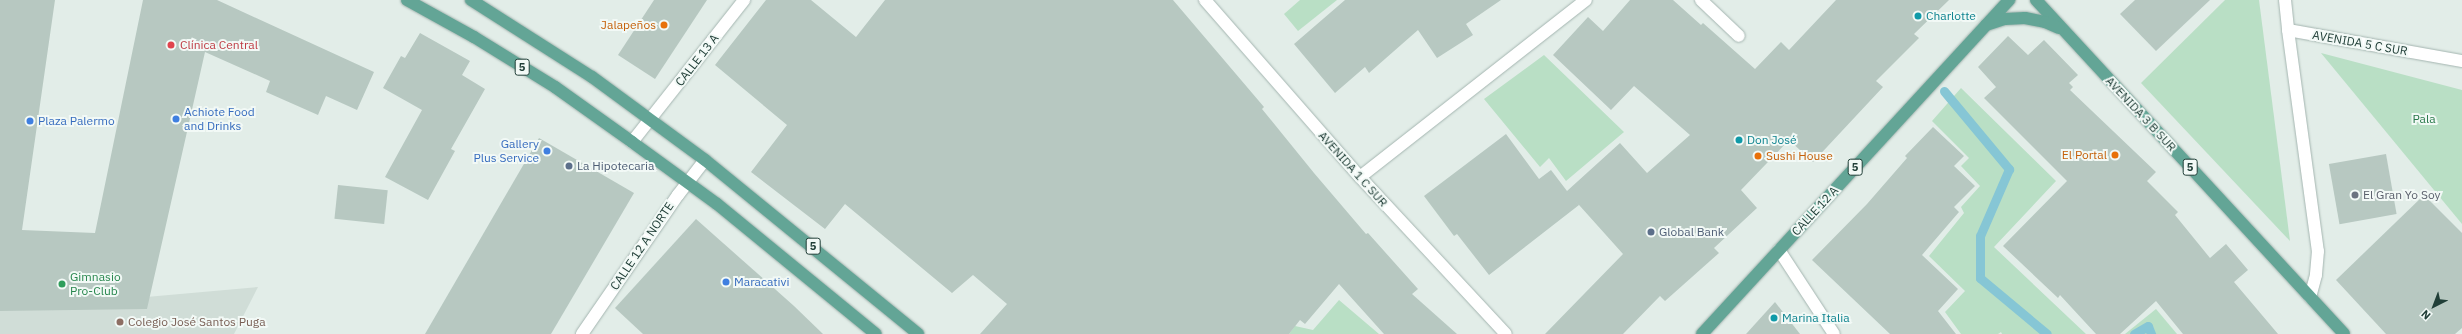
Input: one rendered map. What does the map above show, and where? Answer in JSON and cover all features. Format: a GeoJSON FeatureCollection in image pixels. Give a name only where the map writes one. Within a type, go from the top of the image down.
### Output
{"type":"FeatureCollection","features":[{"type":"Feature","properties":{"kind":"main road","name":"5"},"geometry":{"type":"LineString","coordinates":[[407,0],[474,37],[555,87],[688,182],[876,334]]}},
{"type":"Feature","properties":{"kind":"main road","name":"5"},"geometry":{"type":"LineString","coordinates":[[472,0],[533,37],[705,160],[918,334]]}},
{"type":"Feature","properties":{"kind":"main road","name":"CALLE 12 A"},"geometry":{"type":"LineString","coordinates":[[1702,334],[2009,0]]}},
{"type":"Feature","properties":{"kind":"main road","name":"AVENIDA 3 B SUR"},"geometry":{"type":"LineString","coordinates":[[2036,0],[2344,334]]}},
{"type":"Feature","properties":{"kind":"main road"},"geometry":{"type":"LineString","coordinates":[[1986,25],[2005,19],[2025,18],[2045,22],[2064,30]]}},
{"type":"Feature","properties":{"kind":"street","name":"CALLE 13 A"},"geometry":{"type":"LineString","coordinates":[[632,142],[744,0]]}},
{"type":"Feature","properties":{"kind":"street","name":"AVENIDA 1 C SUR"},"geometry":{"type":"LineString","coordinates":[[1205,0],[1360,177],[1506,334]]}},
{"type":"Feature","properties":{"kind":"street"},"geometry":{"type":"LineString","coordinates":[[1360,177],[1586,0]]}},
{"type":"Feature","properties":{"kind":"street"},"geometry":{"type":"LineString","coordinates":[[1701,0],[1739,36]]}},
{"type":"Feature","properties":{"kind":"street"},"geometry":{"type":"LineString","coordinates":[[2285,0],[2318,251],[2316,275],[2310,297]]}},
{"type":"Feature","properties":{"kind":"street","name":"AVENIDA 5 C SUR"},"geometry":{"type":"LineString","coordinates":[[2288,30],[2462,61]]}},
{"type":"Feature","properties":{"kind":"street","name":"CALLE 12 A NORTE"},"geometry":{"type":"LineString","coordinates":[[582,334],[705,160]]}},
{"type":"Feature","properties":{"kind":"street"},"geometry":{"type":"LineString","coordinates":[[1779,250],[1834,334]]}},
{"type":"Feature","properties":{"kind":"shaded area","name":"Colegio José Santos Puga"},"geometry":{"type":"Polygon","coordinates":[[[258,287],[234,334],[0,334],[0,310],[258,287]]]}},
{"type":"Feature","properties":{"kind":"green space"},"geometry":{"type":"Polygon","coordinates":[[[1300,0],[1337,0],[1298,31],[1284,14],[1300,0]]]}},
{"type":"Feature","properties":{"kind":"green space"},"geometry":{"type":"Polygon","coordinates":[[[2225,0],[2259,0],[2290,241],[2141,83],[2225,0]]]}},
{"type":"Feature","properties":{"kind":"green space","name":"Pala"},"geometry":{"type":"Polygon","coordinates":[[[2321,53],[2462,90],[2462,224],[2321,53]]]}},
{"type":"Feature","properties":{"kind":"green space"},"geometry":{"type":"Polygon","coordinates":[[[1544,55],[1624,132],[1566,181],[1549,158],[1540,167],[1484,99],[1544,55]]]}},
{"type":"Feature","properties":{"kind":"green space"},"geometry":{"type":"Polygon","coordinates":[[[1961,88],[2056,181],[1994,247],[2086,334],[2002,334],[2001,332],[1998,334],[1961,334],[1945,312],[1965,291],[1929,256],[1964,213],[1961,207],[1980,186],[1961,166],[1969,158],[1932,121],[1961,88]]]}},
{"type":"Feature","properties":{"kind":"green space"},"geometry":{"type":"Polygon","coordinates":[[[1339,300],[1379,334],[1289,334],[1295,326],[1313,330],[1339,300]]]}},
{"type":"Feature","properties":{"kind":"green space"},"geometry":{"type":"Polygon","coordinates":[[[2156,309],[2177,334],[2125,334],[2156,309]]]}},
{"type":"Feature","properties":{"kind":"building"},"geometry":{"type":"Polygon","coordinates":[[[0,0],[55,0],[22,230],[95,233],[143,0],[217,0],[374,72],[357,110],[326,96],[318,115],[266,92],[270,81],[205,52],[147,309],[0,311],[0,0]]]}},
{"type":"Feature","properties":{"kind":"building"},"geometry":{"type":"Polygon","coordinates":[[[654,0],[707,0],[655,79],[618,55],[654,0]]]}},
{"type":"Feature","properties":{"kind":"building"},"geometry":{"type":"Polygon","coordinates":[[[766,0],[811,0],[856,37],[885,0],[1173,0],[1264,107],[1262,109],[1314,173],[1366,234],[1368,233],[1418,289],[1412,294],[1457,334],[1384,334],[1339,284],[1305,324],[1300,320],[1289,334],[980,334],[1007,304],[973,275],[952,293],[845,204],[825,229],[751,172],[787,125],[715,65],[766,0]]]}},
{"type":"Feature","properties":{"kind":"building"},"geometry":{"type":"Polygon","coordinates":[[[1345,0],[1501,0],[1466,24],[1473,35],[1437,58],[1418,30],[1369,73],[1365,67],[1335,93],[1294,44],[1345,0]]]}},
{"type":"Feature","properties":{"kind":"building"},"geometry":{"type":"Polygon","coordinates":[[[1630,0],[1673,0],[1701,25],[1703,23],[1755,69],[1781,42],[1789,50],[1836,0],[1949,0],[1914,34],[1919,38],[1876,81],[1883,87],[1813,162],[1789,140],[1741,190],[1757,208],[1714,248],[1719,253],[1665,301],[1660,296],[1623,334],[1545,334],[1623,254],[1571,196],[1579,205],[1489,275],[1457,234],[1454,236],[1424,196],[1506,134],[1539,179],[1551,170],[1567,191],[1620,143],[1647,173],[1690,135],[1634,86],[1611,110],[1553,55],[1588,17],[1603,31],[1630,0]]]}},
{"type":"Feature","properties":{"kind":"building"},"geometry":{"type":"Polygon","coordinates":[[[2135,0],[2210,0],[2156,51],[2120,14],[2135,0]]]}},
{"type":"Feature","properties":{"kind":"building"},"geometry":{"type":"Polygon","coordinates":[[[420,33],[470,61],[462,75],[485,89],[451,149],[455,151],[428,200],[385,177],[422,110],[383,88],[401,56],[405,58],[420,33]]]}},
{"type":"Feature","properties":{"kind":"building"},"geometry":{"type":"Polygon","coordinates":[[[2008,36],[2028,55],[2044,40],[2078,75],[2069,83],[2073,87],[2070,90],[2156,172],[2147,181],[2178,212],[2175,215],[2210,258],[2226,244],[2248,270],[2234,282],[2278,334],[2183,334],[2156,301],[2120,334],[2096,334],[2060,295],[2058,298],[2003,246],[2067,181],[1984,98],[1996,87],[1978,67],[2008,36]]]}},
{"type":"Feature","properties":{"kind":"building"},"geometry":{"type":"Polygon","coordinates":[[[1933,127],[1964,156],[1954,166],[1975,186],[1954,207],[1959,212],[1922,255],[1958,289],[1938,311],[1956,334],[1890,334],[1812,260],[1867,204],[1907,158],[1905,156],[1933,127]]]}},
{"type":"Feature","properties":{"kind":"building"},"geometry":{"type":"Polygon","coordinates":[[[539,138],[634,193],[551,334],[425,334],[539,138]]]}},
{"type":"Feature","properties":{"kind":"building"},"geometry":{"type":"Polygon","coordinates":[[[2386,154],[2397,214],[2339,224],[2329,164],[2386,154]]]}},
{"type":"Feature","properties":{"kind":"building"},"geometry":{"type":"Polygon","coordinates":[[[338,185],[388,190],[384,224],[334,219],[338,185]]]}},
{"type":"Feature","properties":{"kind":"building"},"geometry":{"type":"Polygon","coordinates":[[[2424,195],[2462,233],[2462,328],[2455,334],[2386,334],[2336,280],[2424,195]]]}},
{"type":"Feature","properties":{"kind":"building"},"geometry":{"type":"Polygon","coordinates":[[[696,219],[794,306],[823,334],[643,334],[615,308],[696,219]]]}},
{"type":"Feature","properties":{"kind":"building","name":"Marina Italia"},"geometry":{"type":"Polygon","coordinates":[[[1775,302],[1800,334],[1746,334],[1775,302]]]}},
{"type":"Feature","properties":{"kind":"waterway"},"geometry":{"type":"LineString","coordinates":[[1944,91],[2009,169],[1980,236],[1980,278],[2047,334]]}},
{"type":"Feature","properties":{"kind":"waterway"},"geometry":{"type":"LineString","coordinates":[[2134,334],[2148,326],[2151,334]]}},
{"type":"Feature","properties":{"kind":"place","name":"Charlotte"},"geometry":{"type":"Point","coordinates":[1918,16]}},
{"type":"Feature","properties":{"kind":"place","name":"Jalapeños"},"geometry":{"type":"Point","coordinates":[664,25]}},
{"type":"Feature","properties":{"kind":"place","name":"Clínica Central"},"geometry":{"type":"Point","coordinates":[171,45]}},
{"type":"Feature","properties":{"kind":"place","name":"Achiote Food and Drinks"},"geometry":{"type":"Point","coordinates":[176,119]}},
{"type":"Feature","properties":{"kind":"place","name":"Plaza Palermo"},"geometry":{"type":"Point","coordinates":[30,121]}},
{"type":"Feature","properties":{"kind":"place","name":"Don José"},"geometry":{"type":"Point","coordinates":[1739,140]}},
{"type":"Feature","properties":{"kind":"place","name":"Gallery Plus Service"},"geometry":{"type":"Point","coordinates":[547,151]}},
{"type":"Feature","properties":{"kind":"place","name":"El Portal"},"geometry":{"type":"Point","coordinates":[2115,155]}},
{"type":"Feature","properties":{"kind":"place","name":"Sushi House"},"geometry":{"type":"Point","coordinates":[1758,156]}},
{"type":"Feature","properties":{"kind":"place","name":"La Hipotecaria"},"geometry":{"type":"Point","coordinates":[569,166]}},
{"type":"Feature","properties":{"kind":"place","name":"El Gran Yo Soy"},"geometry":{"type":"Point","coordinates":[2355,195]}},
{"type":"Feature","properties":{"kind":"place","name":"Global Bank"},"geometry":{"type":"Point","coordinates":[1651,232]}},
{"type":"Feature","properties":{"kind":"place","name":"Maracativi"},"geometry":{"type":"Point","coordinates":[726,282]}},
{"type":"Feature","properties":{"kind":"place","name":"Gimnasio Pro-Club"},"geometry":{"type":"Point","coordinates":[62,284]}},
{"type":"Feature","properties":{"kind":"place","name":"Marina Italia"},"geometry":{"type":"Point","coordinates":[1774,318]}},
{"type":"Feature","properties":{"kind":"place","name":"Colegio José Santos Puga"},"geometry":{"type":"Point","coordinates":[120,322]}}]}
